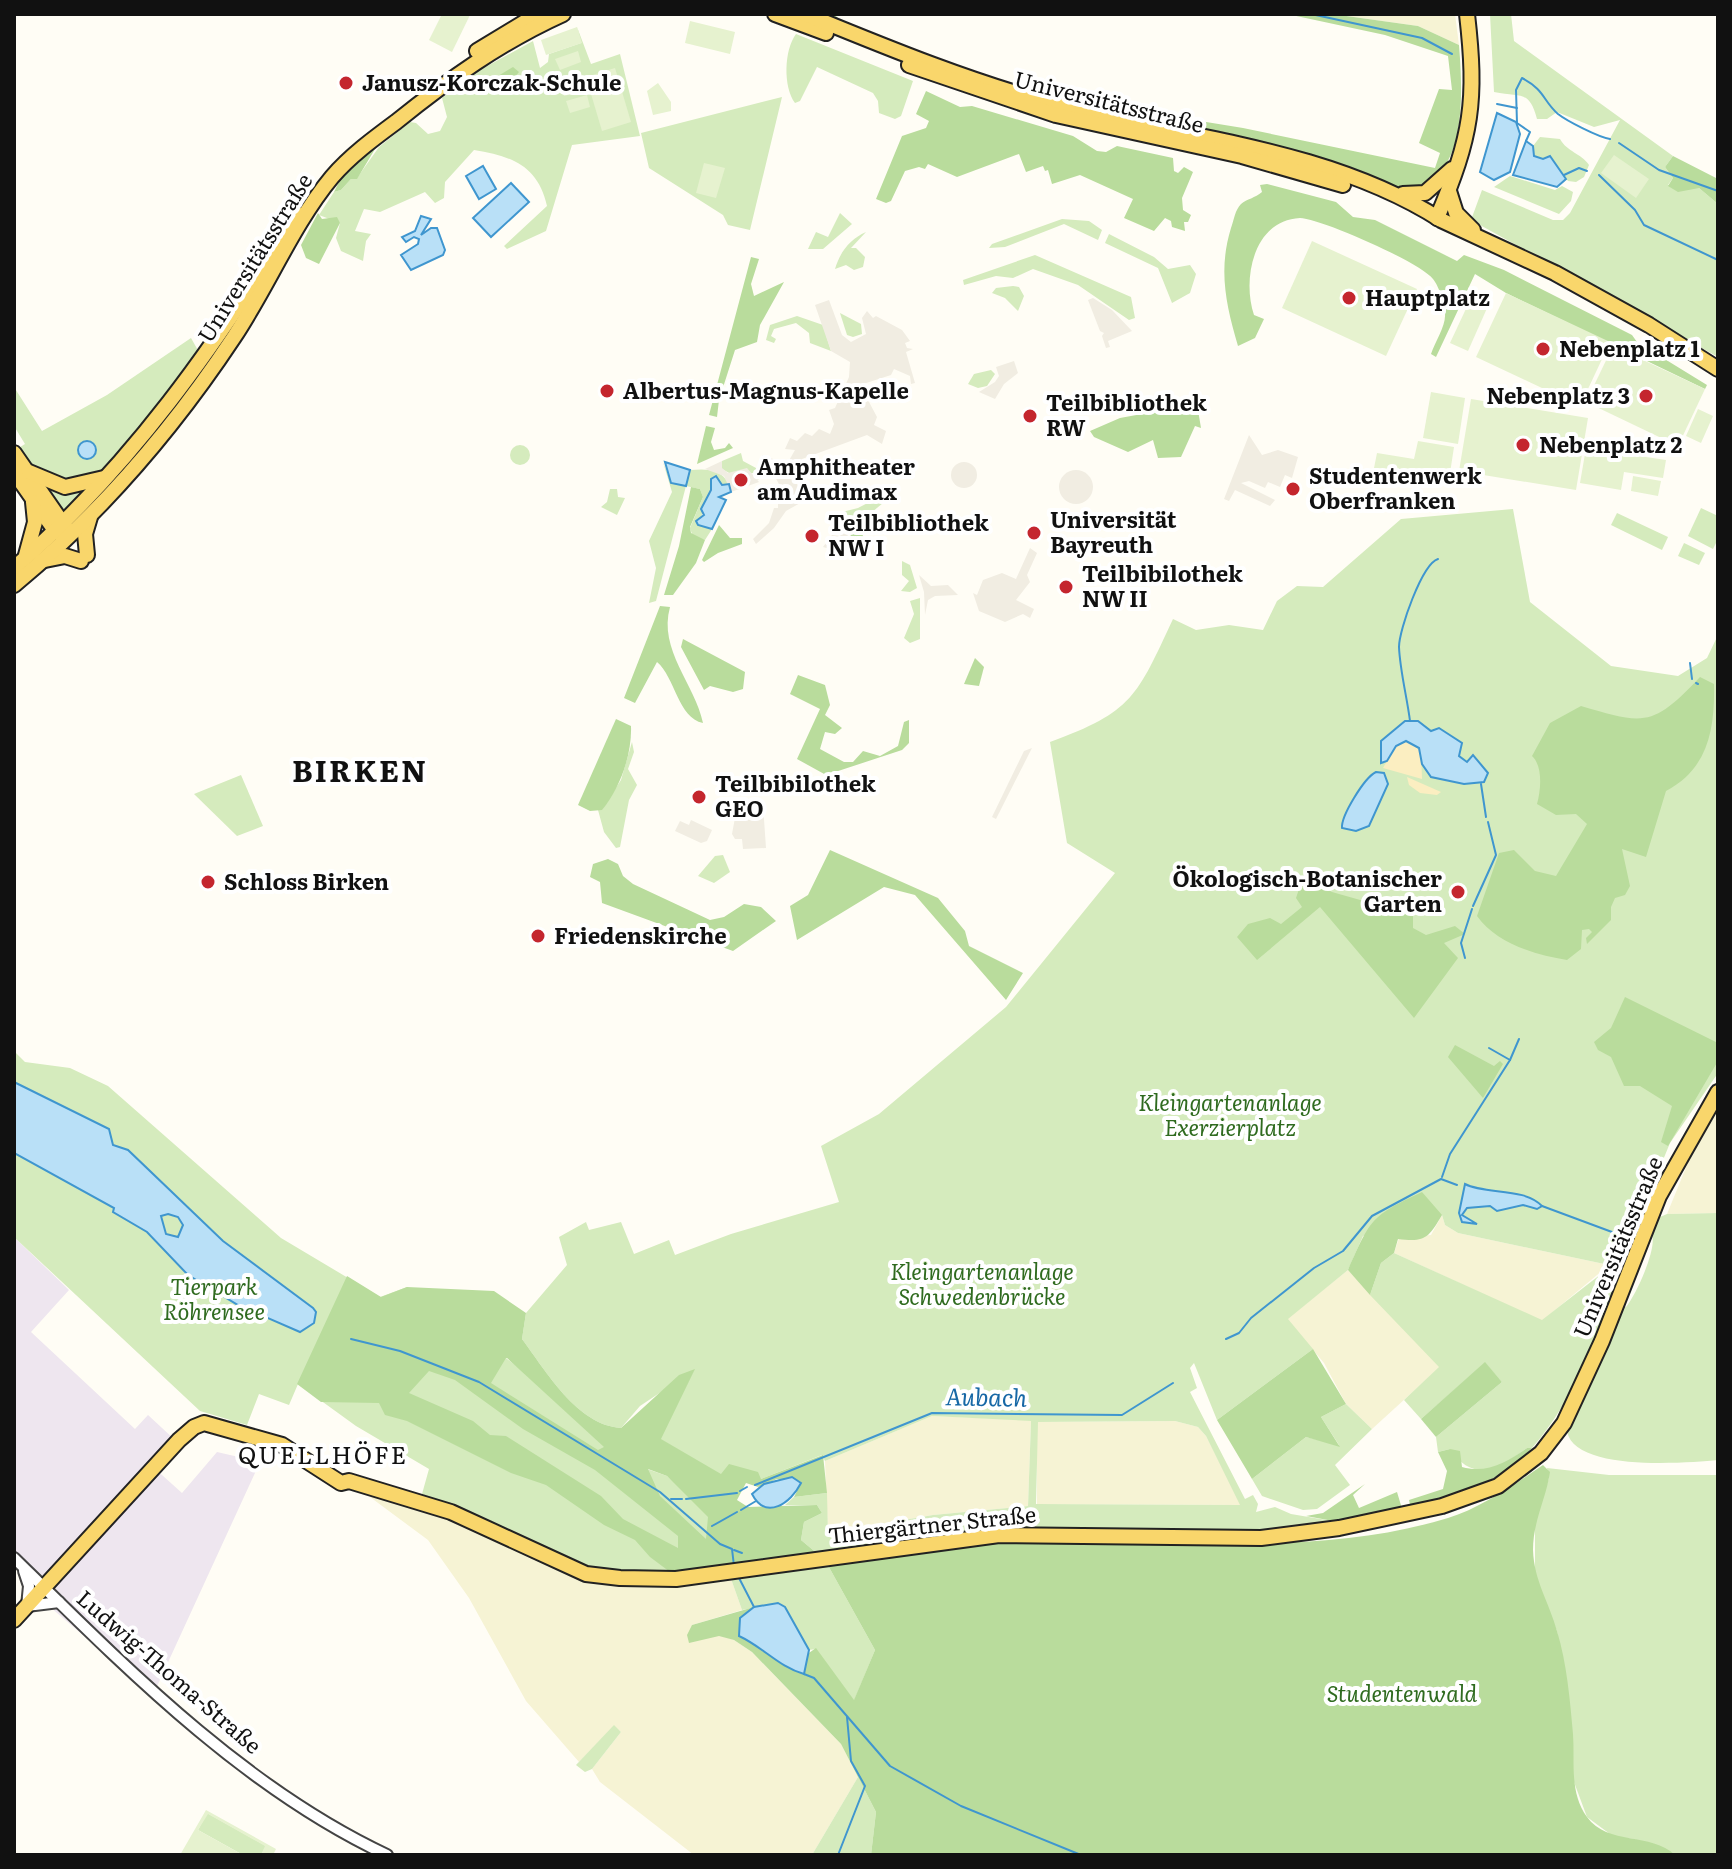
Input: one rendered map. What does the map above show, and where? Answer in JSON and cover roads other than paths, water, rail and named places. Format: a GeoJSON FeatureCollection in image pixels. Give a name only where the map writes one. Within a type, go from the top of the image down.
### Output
{"type":"FeatureCollection","features":[{"type":"Feature","properties":{"kind":"main road","name":"Universitätsstraße"},"geometry":{"type":"LineString","coordinates":[[63,533],[220,335],[329,168],[425,88],[498,35],[538,14]]}},
{"type":"Feature","properties":{"kind":"main road","name":"Universitätsstraße"},"geometry":{"type":"LineString","coordinates":[[63,533],[93,513],[165,431],[233,339],[321,191],[346,162],[480,59],[563,14]]}},
{"type":"Feature","properties":{"kind":"main road","name":"Universitätsstraße"},"geometry":{"type":"LineString","coordinates":[[775,14],[798,17],[1027,97],[1294,159],[1429,209],[1437,218]]}},
{"type":"Feature","properties":{"kind":"main road"},"geometry":{"type":"LineString","coordinates":[[1437,218],[1460,158],[1474,101],[1467,14]]}},
{"type":"Feature","properties":{"kind":"main road","name":"Universitätsstraße"},"geometry":{"type":"LineString","coordinates":[[798,17],[1024,106],[1284,167],[1437,218],[1482,238],[1649,325],[1718,369]]}},
{"type":"Feature","properties":{"kind":"main road"},"geometry":{"type":"LineString","coordinates":[[1390,193],[1425,193],[1443,181],[1460,158]]}},
{"type":"Feature","properties":{"kind":"main road"},"geometry":{"type":"LineString","coordinates":[[1449,188],[1456,213],[1482,238]]}},
{"type":"Feature","properties":{"kind":"main road"},"geometry":{"type":"LineString","coordinates":[[14,453],[32,501],[33,540],[19,564]]}},
{"type":"Feature","properties":{"kind":"main road"},"geometry":{"type":"LineString","coordinates":[[19,470],[65,487],[98,482],[111,474]]}},
{"type":"Feature","properties":{"kind":"main road"},"geometry":{"type":"LineString","coordinates":[[19,470],[63,533]]}},
{"type":"Feature","properties":{"kind":"main road"},"geometry":{"type":"LineString","coordinates":[[32,501],[63,533]]}},
{"type":"Feature","properties":{"kind":"main road"},"geometry":{"type":"LineString","coordinates":[[44,560],[65,556],[84,558],[85,529],[93,513]]}},
{"type":"Feature","properties":{"kind":"main road"},"geometry":{"type":"LineString","coordinates":[[14,585],[44,560],[63,533]]}},
{"type":"Feature","properties":{"kind":"main road"},"geometry":{"type":"LineString","coordinates":[[19,564],[63,533]]}},
{"type":"Feature","properties":{"kind":"main road","name":"Universitätsstraße"},"geometry":{"type":"LineString","coordinates":[[1564,1423],[1602,1341],[1659,1196],[1718,1092]]}},
{"type":"Feature","properties":{"kind":"main road","name":"Thiergärtner Straße"},"geometry":{"type":"LineString","coordinates":[[43,1587],[176,1443],[200,1424],[242,1432],[282,1445],[341,1483],[349,1481],[451,1512],[586,1574],[676,1579],[999,1535],[1261,1538],[1339,1528],[1430,1509],[1498,1486],[1541,1453],[1564,1423]]}},
{"type":"Feature","properties":{"kind":"main road"},"geometry":{"type":"LineString","coordinates":[[14,1620],[43,1587]]}},
{"type":"Feature","properties":{"kind":"street","name":"Ludwig-Thoma-Straße"},"geometry":{"type":"LineString","coordinates":[[18,1562],[176,1710],[282,1793],[335,1828],[387,1855]]}},
{"type":"Feature","properties":{"kind":"street"},"geometry":{"type":"LineString","coordinates":[[18,1562],[29,1586],[27,1606],[59,1602]]}},
{"type":"Feature","properties":{"kind":"water"},"geometry":{"type":"Polygon","coordinates":[[[1497,113],[1516,122],[1520,134],[1510,172],[1494,180],[1480,172],[1497,113]]]}},
{"type":"Feature","properties":{"kind":"water"},"geometry":{"type":"Polygon","coordinates":[[[1526,141],[1533,146],[1534,156],[1543,159],[1550,156],[1566,179],[1557,187],[1513,175],[1526,141]]]}},
{"type":"Feature","properties":{"kind":"water"},"geometry":{"type":"Polygon","coordinates":[[[483,166],[496,189],[479,199],[466,176],[483,166]]]}},
{"type":"Feature","properties":{"kind":"water"},"geometry":{"type":"Polygon","coordinates":[[[511,183],[529,202],[491,237],[473,218],[511,183]]]}},
{"type":"Feature","properties":{"kind":"water"},"geometry":{"type":"Polygon","coordinates":[[[421,216],[431,219],[421,235],[431,228],[437,228],[445,250],[443,255],[411,270],[401,255],[418,244],[419,239],[414,237],[406,242],[402,237],[415,231],[421,216]]]}},
{"type":"Feature","properties":{"kind":"water"},"geometry":{"type":"Polygon","coordinates":[[[87,441],[96,450],[87,459],[78,450],[87,441]]]}},
{"type":"Feature","properties":{"kind":"water"},"geometry":{"type":"Polygon","coordinates":[[[665,462],[690,470],[686,486],[671,483],[665,462]]]}},
{"type":"Feature","properties":{"kind":"water"},"geometry":{"type":"Polygon","coordinates":[[[716,476],[722,485],[729,484],[731,492],[719,497],[726,500],[712,529],[698,525],[696,521],[704,515],[701,509],[711,490],[711,479],[716,476]]]}},
{"type":"Feature","properties":{"kind":"water"},"geometry":{"type":"Polygon","coordinates":[[[1405,721],[1418,721],[1431,731],[1439,728],[1462,743],[1459,756],[1467,762],[1473,755],[1488,773],[1484,782],[1464,784],[1431,777],[1422,764],[1419,748],[1406,741],[1396,746],[1387,761],[1381,763],[1381,741],[1405,721]]]}},
{"type":"Feature","properties":{"kind":"water"},"geometry":{"type":"Polygon","coordinates":[[[1376,772],[1384,773],[1388,784],[1369,826],[1356,831],[1342,828],[1354,798],[1376,772]]]}},
{"type":"Feature","properties":{"kind":"water"},"geometry":{"type":"Polygon","coordinates":[[[14,1082],[109,1129],[113,1145],[128,1150],[223,1241],[313,1308],[316,1312],[314,1323],[300,1332],[238,1305],[188,1275],[147,1232],[113,1212],[114,1208],[14,1153],[14,1082]],[[168,1214],[161,1216],[166,1234],[178,1237],[183,1225],[178,1217],[168,1214]]]}},
{"type":"Feature","properties":{"kind":"water"},"geometry":{"type":"Polygon","coordinates":[[[1465,1184],[1525,1196],[1542,1206],[1537,1209],[1523,1205],[1497,1211],[1490,1206],[1467,1208],[1462,1215],[1477,1224],[1462,1222],[1459,1213],[1465,1184]]]}},
{"type":"Feature","properties":{"kind":"water"},"geometry":{"type":"Polygon","coordinates":[[[792,1477],[801,1483],[791,1497],[778,1506],[764,1506],[752,1494],[764,1484],[792,1477]]]}},
{"type":"Feature","properties":{"kind":"water"},"geometry":{"type":"Polygon","coordinates":[[[778,1603],[785,1607],[809,1650],[804,1674],[787,1667],[739,1636],[740,1618],[754,1607],[778,1603]]]}},
{"type":"Feature","properties":{"kind":"waterway"},"geometry":{"type":"LineString","coordinates":[[1311,14],[1422,38],[1452,54]]}},
{"type":"Feature","properties":{"kind":"waterway"},"geometry":{"type":"LineString","coordinates":[[1526,141],[1530,132],[1517,123],[1516,90],[1522,78],[1540,91],[1562,117],[1610,139]]}},
{"type":"Feature","properties":{"kind":"waterway"},"geometry":{"type":"LineString","coordinates":[[1497,104],[1517,108]]}},
{"type":"Feature","properties":{"kind":"waterway"},"geometry":{"type":"LineString","coordinates":[[1619,143],[1659,170],[1718,191]]}},
{"type":"Feature","properties":{"kind":"waterway"},"geometry":{"type":"LineString","coordinates":[[1564,175],[1579,168],[1587,171]]}},
{"type":"Feature","properties":{"kind":"waterway"},"geometry":{"type":"LineString","coordinates":[[1599,175],[1635,210],[1644,225],[1718,260]]}},
{"type":"Feature","properties":{"kind":"waterway"},"geometry":{"type":"LineString","coordinates":[[1410,721],[1400,639],[1407,613],[1425,572],[1438,559]]}},
{"type":"Feature","properties":{"kind":"waterway"},"geometry":{"type":"LineString","coordinates":[[1690,663],[1692,679]]}},
{"type":"Feature","properties":{"kind":"waterway"},"geometry":{"type":"LineString","coordinates":[[1481,784],[1486,817]]}},
{"type":"Feature","properties":{"kind":"waterway"},"geometry":{"type":"LineString","coordinates":[[1473,906],[1496,855],[1488,822]]}},
{"type":"Feature","properties":{"kind":"waterway"},"geometry":{"type":"LineString","coordinates":[[1465,958],[1461,943],[1472,909]]}},
{"type":"Feature","properties":{"kind":"waterway"},"geometry":{"type":"LineString","coordinates":[[1510,1060],[1519,1039]]}},
{"type":"Feature","properties":{"kind":"waterway"},"geometry":{"type":"LineString","coordinates":[[1442,1177],[1450,1154],[1510,1060],[1489,1048]]}},
{"type":"Feature","properties":{"kind":"waterway","name":"Aubach"},"geometry":{"type":"LineString","coordinates":[[1226,1339],[1239,1333],[1251,1318],[1314,1268],[1343,1251],[1372,1216],[1441,1179],[1457,1185]]}},
{"type":"Feature","properties":{"kind":"waterway","name":"Aubach"},"geometry":{"type":"LineString","coordinates":[[1542,1206],[1612,1232]]}},
{"type":"Feature","properties":{"kind":"waterway","name":"Aubach"},"geometry":{"type":"LineString","coordinates":[[351,1339],[400,1351],[479,1382],[660,1492],[720,1544],[732,1549],[734,1566]]}},
{"type":"Feature","properties":{"kind":"waterway","name":"Aubach"},"geometry":{"type":"LineString","coordinates":[[755,1485],[932,1413],[1122,1415],[1173,1383]]}},
{"type":"Feature","properties":{"kind":"waterway","name":"Aubach"},"geometry":{"type":"LineString","coordinates":[[740,1491],[747,1487]]}},
{"type":"Feature","properties":{"kind":"waterway","name":"Aubach"},"geometry":{"type":"LineString","coordinates":[[686,1499],[737,1493]]}},
{"type":"Feature","properties":{"kind":"waterway","name":"Aubach"},"geometry":{"type":"LineString","coordinates":[[671,1499],[682,1499]]}},
{"type":"Feature","properties":{"kind":"waterway"},"geometry":{"type":"LineString","coordinates":[[741,1510],[756,1501]]}},
{"type":"Feature","properties":{"kind":"waterway"},"geometry":{"type":"LineString","coordinates":[[712,1526],[737,1512]]}},
{"type":"Feature","properties":{"kind":"waterway"},"geometry":{"type":"LineString","coordinates":[[734,1550],[742,1553]]}},
{"type":"Feature","properties":{"kind":"waterway"},"geometry":{"type":"LineString","coordinates":[[738,1576],[754,1607]]}},
{"type":"Feature","properties":{"kind":"waterway"},"geometry":{"type":"LineString","coordinates":[[804,1674],[814,1678],[890,1766],[961,1806],[1081,1855]]}},
{"type":"Feature","properties":{"kind":"waterway"},"geometry":{"type":"LineString","coordinates":[[838,1855],[865,1786],[851,1761],[847,1717]]}},
{"type":"Feature","properties":{"kind":"place","name":"Janusz-Korczak-Schule"},"geometry":{"type":"Point","coordinates":[346,83]}},
{"type":"Feature","properties":{"kind":"place","name":"Hauptplatz"},"geometry":{"type":"Point","coordinates":[1349,298]}},
{"type":"Feature","properties":{"kind":"place","name":"Nebenplatz 1"},"geometry":{"type":"Point","coordinates":[1543,349]}},
{"type":"Feature","properties":{"kind":"place","name":"Albertus-Magnus-Kapelle"},"geometry":{"type":"Point","coordinates":[607,391]}},
{"type":"Feature","properties":{"kind":"place","name":"Nebenplatz 3"},"geometry":{"type":"Point","coordinates":[1646,396]}},
{"type":"Feature","properties":{"kind":"place","name":"Teilbibliothek RW"},"geometry":{"type":"Point","coordinates":[1030,416]}},
{"type":"Feature","properties":{"kind":"place","name":"Nebenplatz 2"},"geometry":{"type":"Point","coordinates":[1523,445]}},
{"type":"Feature","properties":{"kind":"place","name":"Amphitheater am Audimax"},"geometry":{"type":"Point","coordinates":[741,480]}},
{"type":"Feature","properties":{"kind":"place","name":"Studentenwerk Oberfranken"},"geometry":{"type":"Point","coordinates":[1293,489]}},
{"type":"Feature","properties":{"kind":"place","name":"Universität Bayreuth"},"geometry":{"type":"Point","coordinates":[1034,533]}},
{"type":"Feature","properties":{"kind":"place","name":"Teilbibliothek NW I"},"geometry":{"type":"Point","coordinates":[812,536]}},
{"type":"Feature","properties":{"kind":"place","name":"Teilbibilothek NW II"},"geometry":{"type":"Point","coordinates":[1066,587]}},
{"type":"Feature","properties":{"kind":"place","name":"Teilbibilothek GEO"},"geometry":{"type":"Point","coordinates":[699,797]}},
{"type":"Feature","properties":{"kind":"place","name":"Schloss Birken"},"geometry":{"type":"Point","coordinates":[208,882]}},
{"type":"Feature","properties":{"kind":"place","name":"Ökologisch-Botanischer Garten"},"geometry":{"type":"Point","coordinates":[1458,892]}},
{"type":"Feature","properties":{"kind":"place","name":"Friedenskirche"},"geometry":{"type":"Point","coordinates":[538,936]}},
{"type":"Feature","properties":{"kind":"district","name":"BIRKEN"},"geometry":{"type":"Point","coordinates":[360,772]}},
{"type":"Feature","properties":{"kind":"district","name":"QUELLHÖFE"},"geometry":{"type":"Point","coordinates":[323,1456]}},
{"type":"Feature","properties":{"kind":"park label","name":"Kleingartenanlage Exerzierplatz"},"geometry":{"type":"Point","coordinates":[1230,1116]}},
{"type":"Feature","properties":{"kind":"park label","name":"Kleingartenanlage Schwedenbrücke"},"geometry":{"type":"Point","coordinates":[982,1284]}},
{"type":"Feature","properties":{"kind":"park label","name":"Tierpark Röhrensee"},"geometry":{"type":"Point","coordinates":[214,1300]}},
{"type":"Feature","properties":{"kind":"park label","name":"Studentenwald"},"geometry":{"type":"Point","coordinates":[1402,1694]}}]}
